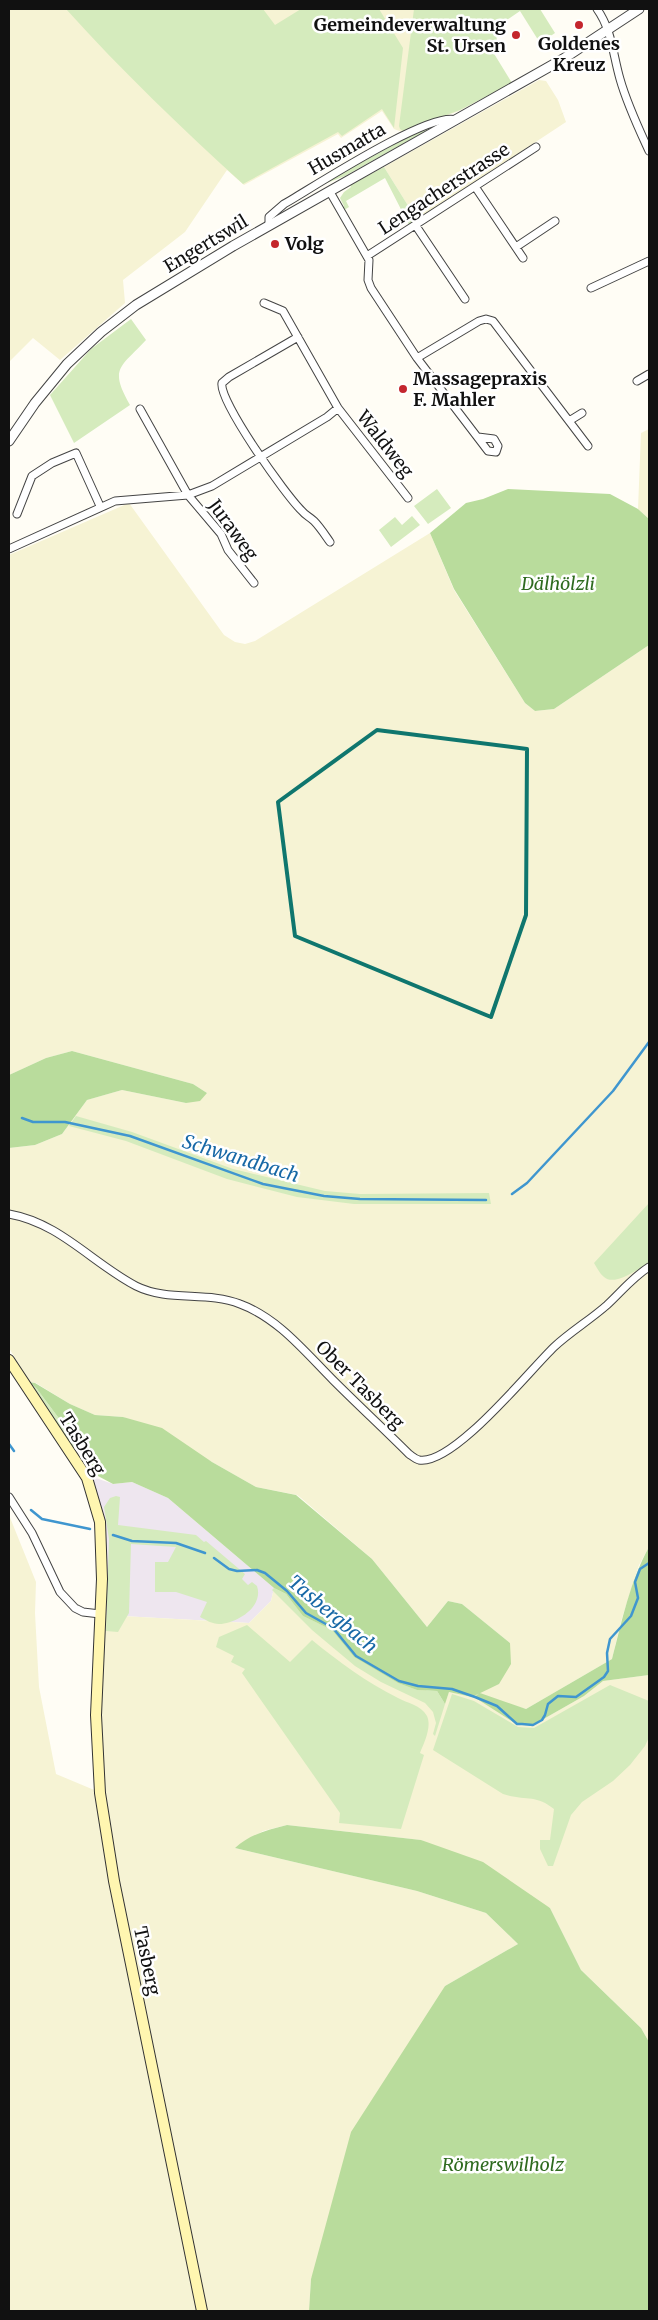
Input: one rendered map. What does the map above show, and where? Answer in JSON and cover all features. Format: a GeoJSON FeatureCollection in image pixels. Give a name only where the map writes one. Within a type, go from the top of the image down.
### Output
{"type":"FeatureCollection","features":[{"type":"Feature","properties":{"kind":"main road","name":"Tasberg"},"geometry":{"type":"LineString","coordinates":[[9,1360],[76,1461],[93,1494],[100,1522],[102,1543],[96,1743],[104,1823],[202,2311]]}},
{"type":"Feature","properties":{"kind":"street"},"geometry":{"type":"LineString","coordinates":[[597,9],[608,29],[620,78],[633,117],[649,150]]}},
{"type":"Feature","properties":{"kind":"street","name":"Engertswil"},"geometry":{"type":"LineString","coordinates":[[9,441],[35,403],[67,364],[101,332],[142,301],[269,226],[563,59],[639,9]]}},
{"type":"Feature","properties":{"kind":"street","name":"Husmatta"},"geometry":{"type":"LineString","coordinates":[[269,226],[269,217],[284,204],[397,137],[446,118],[456,120]]}},
{"type":"Feature","properties":{"kind":"street","name":"Lengacherstrasse"},"geometry":{"type":"LineString","coordinates":[[368,256],[476,188],[536,147]]}},
{"type":"Feature","properties":{"kind":"street"},"geometry":{"type":"LineString","coordinates":[[476,188],[523,258]]}},
{"type":"Feature","properties":{"kind":"street"},"geometry":{"type":"LineString","coordinates":[[330,192],[368,256],[370,264],[368,280],[371,288],[417,358],[478,437]]}},
{"type":"Feature","properties":{"kind":"street"},"geometry":{"type":"LineString","coordinates":[[516,247],[555,221]]}},
{"type":"Feature","properties":{"kind":"street"},"geometry":{"type":"LineString","coordinates":[[416,226],[465,299]]}},
{"type":"Feature","properties":{"kind":"street"},"geometry":{"type":"LineString","coordinates":[[591,288],[649,261]]}},
{"type":"Feature","properties":{"kind":"street","name":"Waldweg"},"geometry":{"type":"LineString","coordinates":[[264,303],[281,310],[338,408],[408,498]]}},
{"type":"Feature","properties":{"kind":"street"},"geometry":{"type":"LineString","coordinates":[[417,358],[479,321],[491,320],[496,322],[588,446]]}},
{"type":"Feature","properties":{"kind":"street"},"geometry":{"type":"LineString","coordinates":[[298,337],[229,377],[221,385],[226,399],[260,457],[302,512],[313,519],[330,542]]}},
{"type":"Feature","properties":{"kind":"street"},"geometry":{"type":"LineString","coordinates":[[637,380],[649,374]]}},
{"type":"Feature","properties":{"kind":"street"},"geometry":{"type":"LineString","coordinates":[[9,549],[100,506],[134,498],[188,495],[212,486],[327,417],[338,408]]}},
{"type":"Feature","properties":{"kind":"street","name":"Juraweg"},"geometry":{"type":"LineString","coordinates":[[140,409],[188,495],[221,534],[228,550],[254,584]]}},
{"type":"Feature","properties":{"kind":"street"},"geometry":{"type":"LineString","coordinates":[[569,421],[582,413]]}},
{"type":"Feature","properties":{"kind":"street"},"geometry":{"type":"LineString","coordinates":[[17,514],[32,476],[52,463],[76,453],[100,506]]}},
{"type":"Feature","properties":{"kind":"street","name":"Ober Tasberg"},"geometry":{"type":"LineString","coordinates":[[9,1214],[50,1228],[140,1288],[171,1295],[219,1297],[255,1310],[290,1337],[409,1454],[418,1460],[436,1455],[469,1435],[554,1347],[608,1304],[638,1274],[649,1267]]}},
{"type":"Feature","properties":{"kind":"street"},"geometry":{"type":"LineString","coordinates":[[9,1497],[32,1533],[60,1592],[75,1608],[84,1612],[100,1614]]}},
{"type":"Feature","properties":{"kind":"highlighted area"},"geometry":{"type":"Polygon","coordinates":[[[377,730],[527,749],[526,915],[491,1017],[295,936],[278,802],[377,730]]]}},
{"type":"Feature","properties":{"kind":"shaded area"},"geometry":{"type":"Polygon","coordinates":[[[9,9],[519,9],[498,22],[485,40],[510,83],[459,111],[402,132],[394,129],[382,111],[341,138],[338,134],[244,185],[227,170],[185,232],[123,280],[125,303],[60,360],[33,338],[9,362],[9,9]]]}},
{"type":"Feature","properties":{"kind":"shaded area"},"geometry":{"type":"Polygon","coordinates":[[[539,80],[546,81],[558,100],[566,122],[417,220],[384,167],[539,80]]]}},
{"type":"Feature","properties":{"kind":"shaded area"},"geometry":{"type":"Polygon","coordinates":[[[649,429],[649,519],[638,509],[641,433],[649,429]]]}},
{"type":"Feature","properties":{"kind":"shaded area"},"geometry":{"type":"Polygon","coordinates":[[[129,503],[224,635],[235,642],[245,644],[255,641],[430,533],[454,590],[525,703],[535,711],[554,709],[649,645],[649,1547],[639,1565],[622,1618],[612,1659],[526,1709],[511,1705],[533,1725],[584,1696],[603,1681],[649,1675],[649,2042],[641,2028],[581,1970],[550,1908],[421,1840],[287,1825],[263,1831],[235,1848],[417,1891],[486,1913],[518,1944],[445,1986],[311,2279],[309,2311],[9,2311],[9,1515],[36,1582],[35,1613],[39,1687],[56,1774],[99,1792],[98,1771],[104,1615],[249,1623],[271,1601],[274,1588],[445,1703],[449,1692],[472,1697],[479,1693],[510,1643],[462,1604],[448,1601],[427,1627],[372,1559],[297,1495],[256,1487],[212,1462],[123,1417],[95,1415],[70,1404],[36,1383],[29,1382],[9,1348],[9,1148],[35,1145],[62,1134],[87,1100],[122,1090],[186,1103],[207,1093],[193,1084],[72,1051],[46,1058],[9,1075],[9,555],[129,503]]]}},
{"type":"Feature","properties":{"kind":"shaded area"},"geometry":{"type":"Polygon","coordinates":[[[93,1477],[113,1484],[132,1482],[168,1498],[274,1588],[271,1601],[249,1623],[104,1615],[100,1543],[86,1481],[93,1477]]]}},
{"type":"Feature","properties":{"kind":"green space"},"geometry":{"type":"Polygon","coordinates":[[[66,9],[263,9],[275,25],[301,9],[379,9],[403,48],[394,128],[382,109],[342,136],[338,132],[243,184],[152,99],[66,9]]]}},
{"type":"Feature","properties":{"kind":"green space"},"geometry":{"type":"Polygon","coordinates":[[[414,9],[540,9],[555,33],[540,43],[520,11],[501,24],[495,32],[499,47],[493,52],[512,83],[460,110],[403,131],[399,126],[414,9]]]}},
{"type":"Feature","properties":{"kind":"green space"},"geometry":{"type":"Polygon","coordinates":[[[440,123],[345,176],[319,186],[404,139],[440,123]]]}},
{"type":"Feature","properties":{"kind":"green space"},"geometry":{"type":"Polygon","coordinates":[[[384,167],[417,220],[409,225],[385,178],[346,201],[349,207],[344,210],[340,198],[351,187],[350,185],[384,167]]]}},
{"type":"Feature","properties":{"kind":"green space"},"geometry":{"type":"Polygon","coordinates":[[[131,319],[146,340],[120,369],[120,383],[130,405],[74,443],[50,395],[91,349],[131,319]]]}},
{"type":"Feature","properties":{"kind":"green space"},"geometry":{"type":"Polygon","coordinates":[[[437,489],[451,508],[428,524],[414,506],[437,489]]]}},
{"type":"Feature","properties":{"kind":"green space","name":"Dälhölzli"},"geometry":{"type":"Polygon","coordinates":[[[508,489],[610,494],[638,509],[649,519],[649,645],[554,709],[535,711],[525,703],[454,589],[430,533],[466,503],[483,499],[508,489]]]}},
{"type":"Feature","properties":{"kind":"green space"},"geometry":{"type":"Polygon","coordinates":[[[412,516],[420,525],[391,547],[379,530],[395,517],[402,525],[412,516]]]}},
{"type":"Feature","properties":{"kind":"green space"},"geometry":{"type":"Polygon","coordinates":[[[72,1051],[193,1084],[207,1093],[200,1101],[186,1103],[122,1090],[87,1100],[62,1134],[35,1145],[9,1148],[9,1075],[46,1058],[72,1051]]]}},
{"type":"Feature","properties":{"kind":"green space"},"geometry":{"type":"Polygon","coordinates":[[[76,1116],[132,1132],[233,1169],[325,1191],[360,1194],[489,1193],[491,1204],[354,1204],[297,1197],[227,1179],[126,1141],[69,1126],[76,1116]]]}},
{"type":"Feature","properties":{"kind":"green space"},"geometry":{"type":"Polygon","coordinates":[[[649,1203],[649,1263],[614,1280],[604,1277],[594,1263],[649,1203]]]}},
{"type":"Feature","properties":{"kind":"green space"},"geometry":{"type":"Polygon","coordinates":[[[29,1382],[37,1389],[78,1444],[73,1447],[29,1382]]]}},
{"type":"Feature","properties":{"kind":"green space"},"geometry":{"type":"Polygon","coordinates":[[[29,1382],[35,1383],[70,1404],[95,1415],[123,1417],[162,1428],[212,1462],[256,1487],[296,1495],[372,1559],[427,1627],[448,1601],[462,1604],[510,1643],[511,1664],[499,1684],[472,1697],[449,1692],[445,1704],[437,1691],[417,1690],[398,1683],[354,1657],[332,1630],[303,1616],[286,1594],[274,1588],[168,1498],[132,1482],[113,1484],[98,1476],[78,1444],[37,1389],[29,1382]]]}},
{"type":"Feature","properties":{"kind":"green space"},"geometry":{"type":"Polygon","coordinates":[[[120,1497],[118,1525],[196,1535],[204,1542],[206,1541],[245,1574],[242,1579],[248,1585],[252,1582],[257,1586],[257,1601],[253,1607],[234,1621],[219,1624],[211,1623],[200,1617],[207,1602],[176,1592],[155,1592],[155,1562],[168,1562],[176,1547],[131,1544],[129,1613],[118,1632],[106,1631],[109,1539],[104,1507],[110,1498],[120,1497]]]}},
{"type":"Feature","properties":{"kind":"green space"},"geometry":{"type":"Polygon","coordinates":[[[649,1547],[649,1675],[603,1681],[584,1696],[533,1725],[518,1725],[474,1697],[480,1693],[526,1709],[612,1659],[632,1587],[649,1547]]]}},
{"type":"Feature","properties":{"kind":"green space"},"geometry":{"type":"Polygon","coordinates":[[[274,1588],[286,1594],[303,1616],[332,1630],[354,1657],[398,1683],[417,1690],[437,1691],[445,1704],[435,1736],[433,1734],[436,1723],[433,1712],[425,1703],[381,1682],[355,1666],[312,1630],[272,1590],[274,1588]]]}},
{"type":"Feature","properties":{"kind":"green space"},"geometry":{"type":"Polygon","coordinates":[[[247,1625],[290,1662],[312,1640],[364,1678],[424,1712],[429,1725],[420,1753],[424,1755],[401,1829],[339,1823],[340,1813],[242,1673],[245,1669],[231,1662],[234,1656],[216,1647],[219,1637],[247,1625]]]}},
{"type":"Feature","properties":{"kind":"green space"},"geometry":{"type":"Polygon","coordinates":[[[610,1685],[649,1701],[649,1737],[645,1746],[630,1765],[613,1781],[582,1802],[571,1815],[553,1866],[548,1866],[540,1849],[540,1840],[550,1840],[554,1809],[542,1801],[503,1794],[433,1750],[452,1694],[474,1701],[518,1727],[534,1728],[610,1685]]]}},
{"type":"Feature","properties":{"kind":"green space","name":"Römerswilholz"},"geometry":{"type":"Polygon","coordinates":[[[287,1825],[421,1840],[483,1862],[550,1908],[581,1970],[641,2028],[649,2042],[649,2311],[309,2311],[311,2279],[351,2132],[445,1986],[518,1944],[486,1913],[417,1891],[235,1848],[253,1836],[287,1825]]]}},
{"type":"Feature","properties":{"kind":"waterway","name":"Schwandbach"},"geometry":{"type":"LineString","coordinates":[[512,1194],[527,1183],[613,1091],[649,1042]]}},
{"type":"Feature","properties":{"kind":"waterway","name":"Schwandbach"},"geometry":{"type":"LineString","coordinates":[[22,1118],[33,1122],[65,1122],[130,1136],[263,1184],[324,1196],[360,1199],[486,1200]]}},
{"type":"Feature","properties":{"kind":"waterway","name":"Tasbergbach"},"geometry":{"type":"LineString","coordinates":[[9,1444],[14,1451]]}},
{"type":"Feature","properties":{"kind":"waterway"},"geometry":{"type":"LineString","coordinates":[[31,1510],[42,1519],[90,1529]]}},
{"type":"Feature","properties":{"kind":"waterway","name":"Tasbergbach"},"geometry":{"type":"LineString","coordinates":[[113,1535],[132,1541],[176,1543],[205,1553]]}},
{"type":"Feature","properties":{"kind":"waterway","name":"Tasbergbach"},"geometry":{"type":"LineString","coordinates":[[214,1558],[229,1569],[237,1571],[257,1570],[265,1573],[287,1591],[306,1613],[333,1628],[356,1656],[399,1681],[418,1686],[452,1689],[497,1706],[517,1724],[533,1725],[542,1720],[548,1704],[558,1696],[576,1697],[604,1677],[608,1671],[607,1653],[610,1639],[631,1616],[638,1598],[635,1582],[640,1569],[649,1563]]}},
{"type":"Feature","properties":{"kind":"place","name":"Goldenes Kreuz"},"geometry":{"type":"Point","coordinates":[579,25]}},
{"type":"Feature","properties":{"kind":"place","name":"Gemeindeverwaltung St. Ursen"},"geometry":{"type":"Point","coordinates":[516,35]}},
{"type":"Feature","properties":{"kind":"place","name":"Volg"},"geometry":{"type":"Point","coordinates":[275,244]}},
{"type":"Feature","properties":{"kind":"place","name":"Massagepraxis F. Mahler"},"geometry":{"type":"Point","coordinates":[403,389]}}]}
